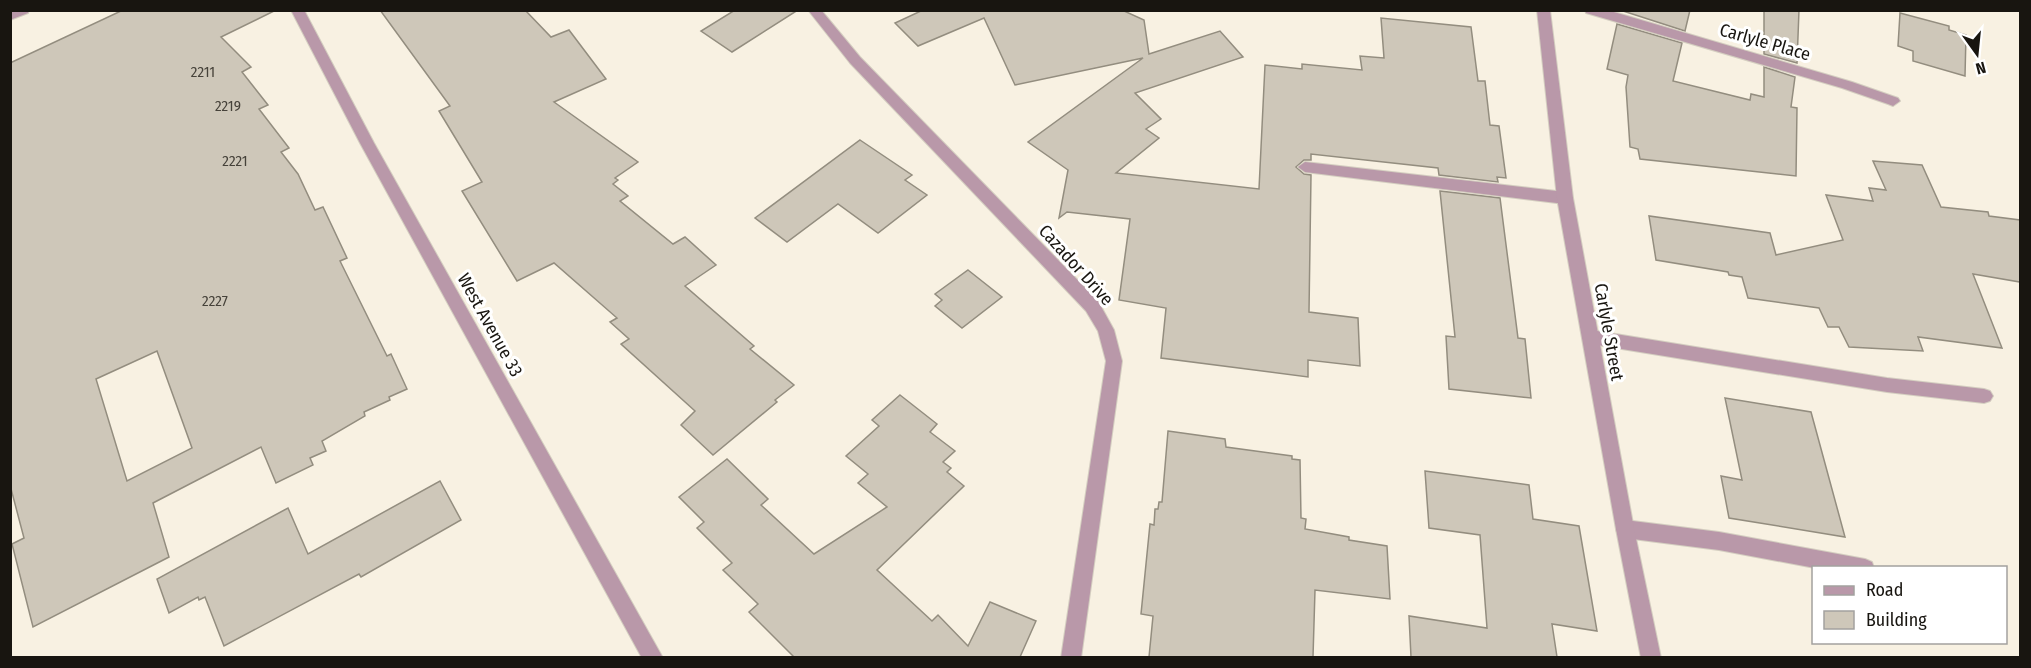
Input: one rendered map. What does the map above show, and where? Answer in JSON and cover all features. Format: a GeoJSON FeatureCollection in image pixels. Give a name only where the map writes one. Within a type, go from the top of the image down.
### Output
{"type":"FeatureCollection","features":[{"type":"Feature","properties":{"kind":"street"},"geometry":{"type":"LineString","coordinates":[[10,16],[23,10]]}},
{"type":"Feature","properties":{"kind":"street","name":"West Avenue 33"},"geometry":{"type":"LineString","coordinates":[[297,10],[367,143],[653,657]]}},
{"type":"Feature","properties":{"kind":"street","name":"Cazador Drive"},"geometry":{"type":"LineString","coordinates":[[814,10],[855,60],[1092,306],[1106,330],[1114,361],[1071,657]]}},
{"type":"Feature","properties":{"kind":"street","name":"Carlyle Street"},"geometry":{"type":"LineString","coordinates":[[1543,10],[1565,198],[1625,529],[1651,657]]}},
{"type":"Feature","properties":{"kind":"street","name":"Carlyle Place"},"geometry":{"type":"LineString","coordinates":[[1591,10],[1847,85],[1893,101]]}},
{"type":"Feature","properties":{"kind":"street"},"geometry":{"type":"LineString","coordinates":[[1305,167],[1565,198]]}},
{"type":"Feature","properties":{"kind":"street"},"geometry":{"type":"LineString","coordinates":[[1590,337],[1887,384],[1984,396]]}},
{"type":"Feature","properties":{"kind":"street"},"geometry":{"type":"LineString","coordinates":[[1625,529],[1719,541],[1859,566]]}},
{"type":"Feature","properties":{"kind":"building"},"geometry":{"type":"Polygon","coordinates":[[[123,10],[276,10],[221,37],[251,67],[242,72],[268,105],[259,109],[289,148],[281,152],[298,174],[315,210],[323,207],[347,258],[340,261],[387,356],[391,354],[407,389],[364,412],[365,416],[322,441],[326,451],[310,458],[313,465],[276,483],[261,447],[153,503],[169,557],[33,627],[12,544],[24,538],[10,485],[10,63],[123,10]],[[157,351],[96,379],[127,481],[192,448],[157,351]]]}},
{"type":"Feature","properties":{"kind":"building"},"geometry":{"type":"Polygon","coordinates":[[[380,10],[525,10],[551,37],[569,30],[606,79],[554,102],[638,162],[615,178],[618,180],[613,184],[628,196],[620,201],[673,244],[685,237],[716,265],[685,286],[754,346],[750,349],[794,385],[713,455],[681,425],[695,411],[621,344],[629,339],[610,322],[617,318],[554,263],[517,281],[462,191],[482,182],[439,111],[450,106],[380,10]]]}},
{"type":"Feature","properties":{"kind":"building"},"geometry":{"type":"Polygon","coordinates":[[[735,10],[798,10],[732,52],[701,31],[735,10]]]}},
{"type":"Feature","properties":{"kind":"building"},"geometry":{"type":"Polygon","coordinates":[[[923,10],[1122,10],[1144,20],[1149,54],[1220,31],[1243,57],[1135,93],[1161,119],[1146,129],[1159,138],[1116,173],[1259,189],[1265,65],[1302,69],[1302,64],[1362,70],[1360,56],[1384,58],[1381,18],[1471,27],[1478,81],[1485,81],[1490,125],[1499,126],[1506,178],[1497,177],[1498,182],[1439,175],[1438,168],[1311,154],[1311,160],[1304,160],[1296,167],[1304,174],[1311,175],[1309,312],[1358,318],[1360,366],[1308,360],[1308,377],[1161,358],[1166,308],[1119,300],[1130,219],[1067,212],[1059,218],[1068,170],[1028,142],[1143,58],[1015,85],[984,18],[918,46],[895,23],[923,10]]]}},
{"type":"Feature","properties":{"kind":"building"},"geometry":{"type":"Polygon","coordinates":[[[1620,10],[1690,10],[1685,31],[1620,10]]]}},
{"type":"Feature","properties":{"kind":"building"},"geometry":{"type":"Polygon","coordinates":[[[1764,10],[1799,10],[1797,63],[1764,54],[1764,10]]]}},
{"type":"Feature","properties":{"kind":"building"},"geometry":{"type":"Polygon","coordinates":[[[1900,13],[1949,26],[1949,30],[1966,35],[1965,76],[1913,61],[1913,51],[1898,46],[1900,13]]]}},
{"type":"Feature","properties":{"kind":"building"},"geometry":{"type":"Polygon","coordinates":[[[1617,24],[1682,43],[1673,81],[1750,100],[1751,94],[1764,97],[1764,67],[1795,77],[1791,107],[1797,108],[1796,176],[1640,159],[1638,149],[1630,147],[1626,87],[1628,75],[1607,69],[1617,24]]]}},
{"type":"Feature","properties":{"kind":"building"},"geometry":{"type":"Polygon","coordinates":[[[860,140],[912,175],[905,180],[927,195],[878,233],[838,204],[787,242],[755,218],[860,140]]]}},
{"type":"Feature","properties":{"kind":"building"},"geometry":{"type":"Polygon","coordinates":[[[1873,161],[1922,165],[1941,207],[1988,212],[1989,216],[2020,220],[2020,282],[1973,274],[2002,348],[1918,337],[1923,351],[1849,347],[1839,327],[1828,327],[1819,308],[1748,298],[1742,277],[1729,275],[1728,272],[1656,260],[1649,216],[1770,233],[1776,255],[1843,240],[1826,195],[1873,201],[1869,188],[1886,190],[1873,161]]]}},
{"type":"Feature","properties":{"kind":"building"},"geometry":{"type":"Polygon","coordinates":[[[1440,191],[1500,198],[1518,338],[1525,339],[1531,398],[1449,389],[1446,336],[1455,337],[1440,191]]]}},
{"type":"Feature","properties":{"kind":"building"},"geometry":{"type":"Polygon","coordinates":[[[968,270],[1002,297],[962,328],[935,306],[942,300],[935,294],[968,270]]]}},
{"type":"Feature","properties":{"kind":"building"},"geometry":{"type":"Polygon","coordinates":[[[900,395],[937,424],[930,432],[955,451],[943,462],[951,468],[947,472],[964,486],[877,570],[932,621],[938,615],[968,646],[990,602],[1036,621],[1020,657],[794,657],[749,612],[758,604],[723,570],[732,563],[697,528],[704,522],[679,497],[727,459],[768,499],[761,505],[814,554],[887,507],[858,483],[868,474],[846,456],[879,426],[872,420],[900,395]]]}},
{"type":"Feature","properties":{"kind":"building"},"geometry":{"type":"Polygon","coordinates":[[[1725,398],[1811,412],[1845,537],[1729,518],[1721,476],[1742,480],[1725,398]]]}},
{"type":"Feature","properties":{"kind":"building"},"geometry":{"type":"Polygon","coordinates":[[[1168,431],[1225,439],[1226,447],[1292,456],[1292,459],[1300,460],[1301,518],[1306,519],[1305,529],[1349,537],[1349,540],[1387,546],[1390,599],[1315,590],[1313,657],[1149,657],[1153,616],[1141,614],[1150,524],[1154,525],[1155,509],[1158,509],[1159,502],[1162,502],[1168,431]]]}},
{"type":"Feature","properties":{"kind":"building"},"geometry":{"type":"Polygon","coordinates":[[[1425,471],[1529,485],[1533,519],[1579,526],[1597,631],[1552,624],[1557,657],[1411,657],[1409,616],[1487,628],[1480,535],[1429,528],[1425,471]]]}},
{"type":"Feature","properties":{"kind":"building"},"geometry":{"type":"Polygon","coordinates":[[[440,481],[461,520],[361,577],[359,574],[224,646],[205,597],[199,600],[198,597],[169,613],[157,579],[288,508],[308,554],[440,481]]]}}]}
